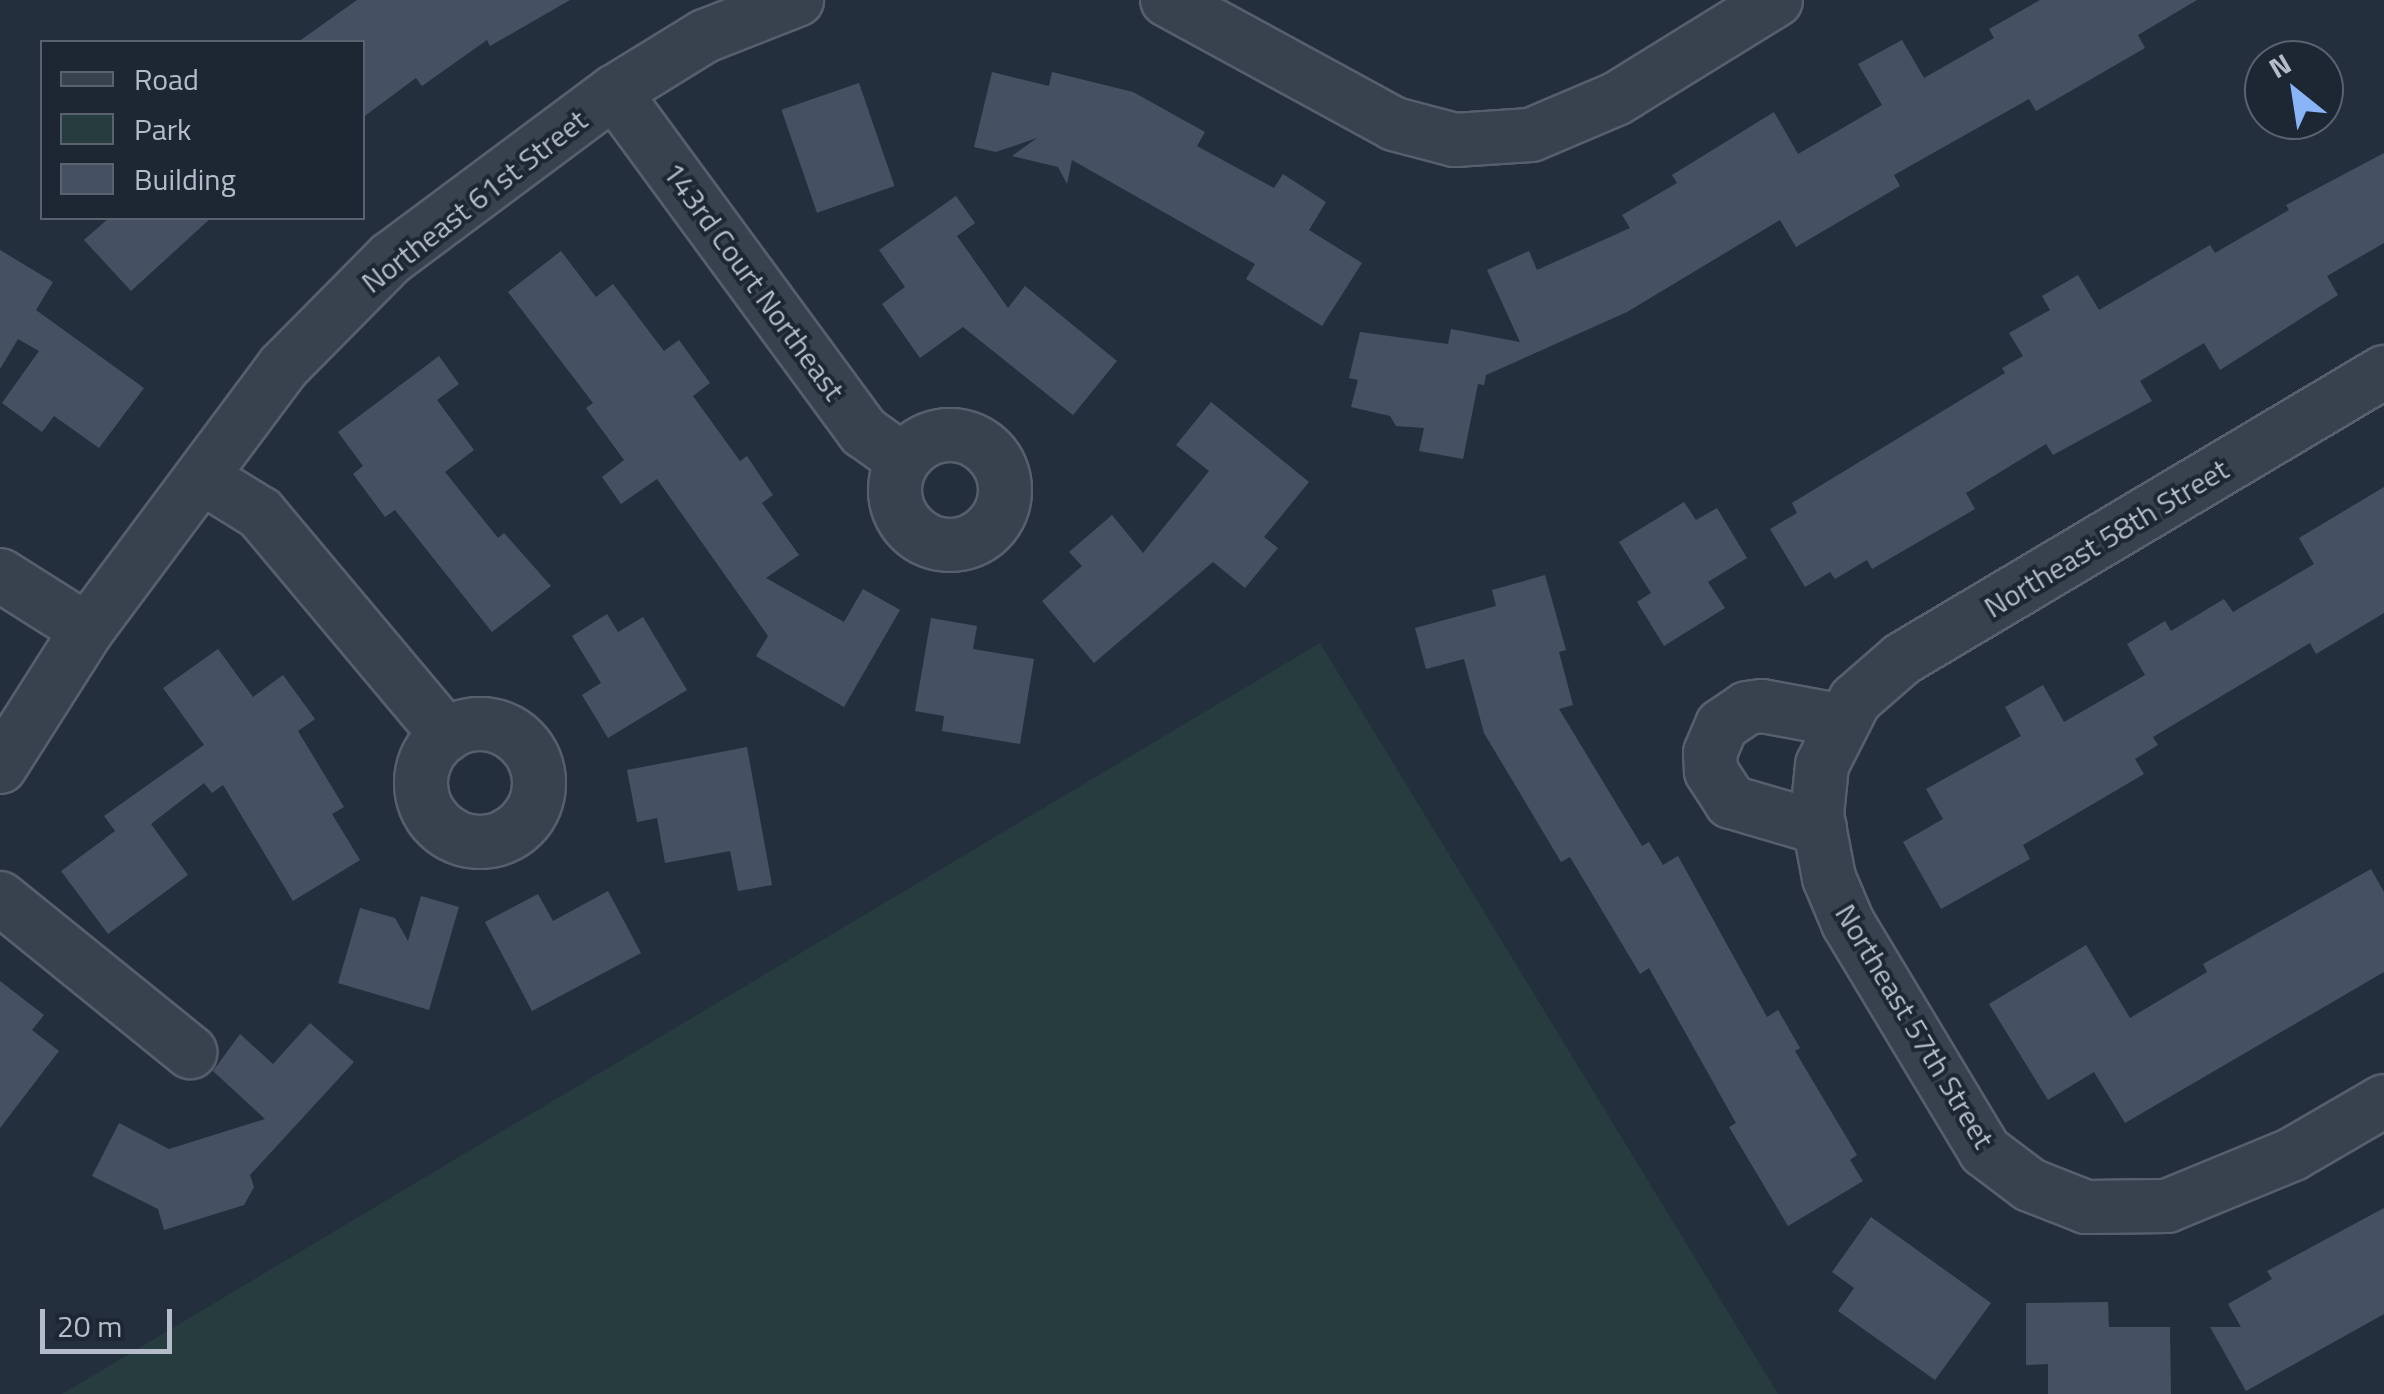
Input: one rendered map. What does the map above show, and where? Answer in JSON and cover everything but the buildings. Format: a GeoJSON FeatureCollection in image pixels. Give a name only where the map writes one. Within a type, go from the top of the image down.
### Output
{"type":"FeatureCollection","features":[{"type":"Feature","properties":{"kind":"street","name":"Northeast 61st Street"},"geometry":{"type":"LineString","coordinates":[[0,767],[87,630],[282,367],[391,258],[614,92],[705,36],[797,0]]}},
{"type":"Feature","properties":{"kind":"street"},"geometry":{"type":"LineString","coordinates":[[1167,0],[1394,124],[1456,140],[1531,135],[1616,99],[1776,0]]}},
{"type":"Feature","properties":{"kind":"street","name":"143rd Court Northeast"},"geometry":{"type":"LineString","coordinates":[[614,92],[864,432],[903,460]]}},
{"type":"Feature","properties":{"kind":"street","name":"Northeast 58th Street"},"geometry":{"type":"LineString","coordinates":[[1833,743],[1854,700],[1902,659],[2384,372]]}},
{"type":"Feature","properties":{"kind":"street"},"geometry":{"type":"LineString","coordinates":[[202,478],[260,513],[446,734]]}},
{"type":"Feature","properties":{"kind":"street"},"geometry":{"type":"LineString","coordinates":[[0,574],[87,630]]}},
{"type":"Feature","properties":{"kind":"street"},"geometry":{"type":"LineString","coordinates":[[1820,828],[1747,810],[1731,802],[1711,771],[1710,753],[1722,725],[1747,708],[1762,706],[1833,743]]}},
{"type":"Feature","properties":{"kind":"street","name":"Northeast 57th Street"},"geometry":{"type":"LineString","coordinates":[[1833,743],[1820,828],[1829,878],[1848,923],[1985,1151],[2030,1186],[2086,1207],[2167,1206],[2294,1154],[2384,1100]]}},
{"type":"Feature","properties":{"kind":"street"},"geometry":{"type":"LineString","coordinates":[[0,898],[190,1052]]}},
{"type":"Feature","properties":{"kind":"green space"},"geometry":{"type":"Polygon","coordinates":[[[1320,643],[1778,1394],[62,1394],[1320,643]]]}}]}
